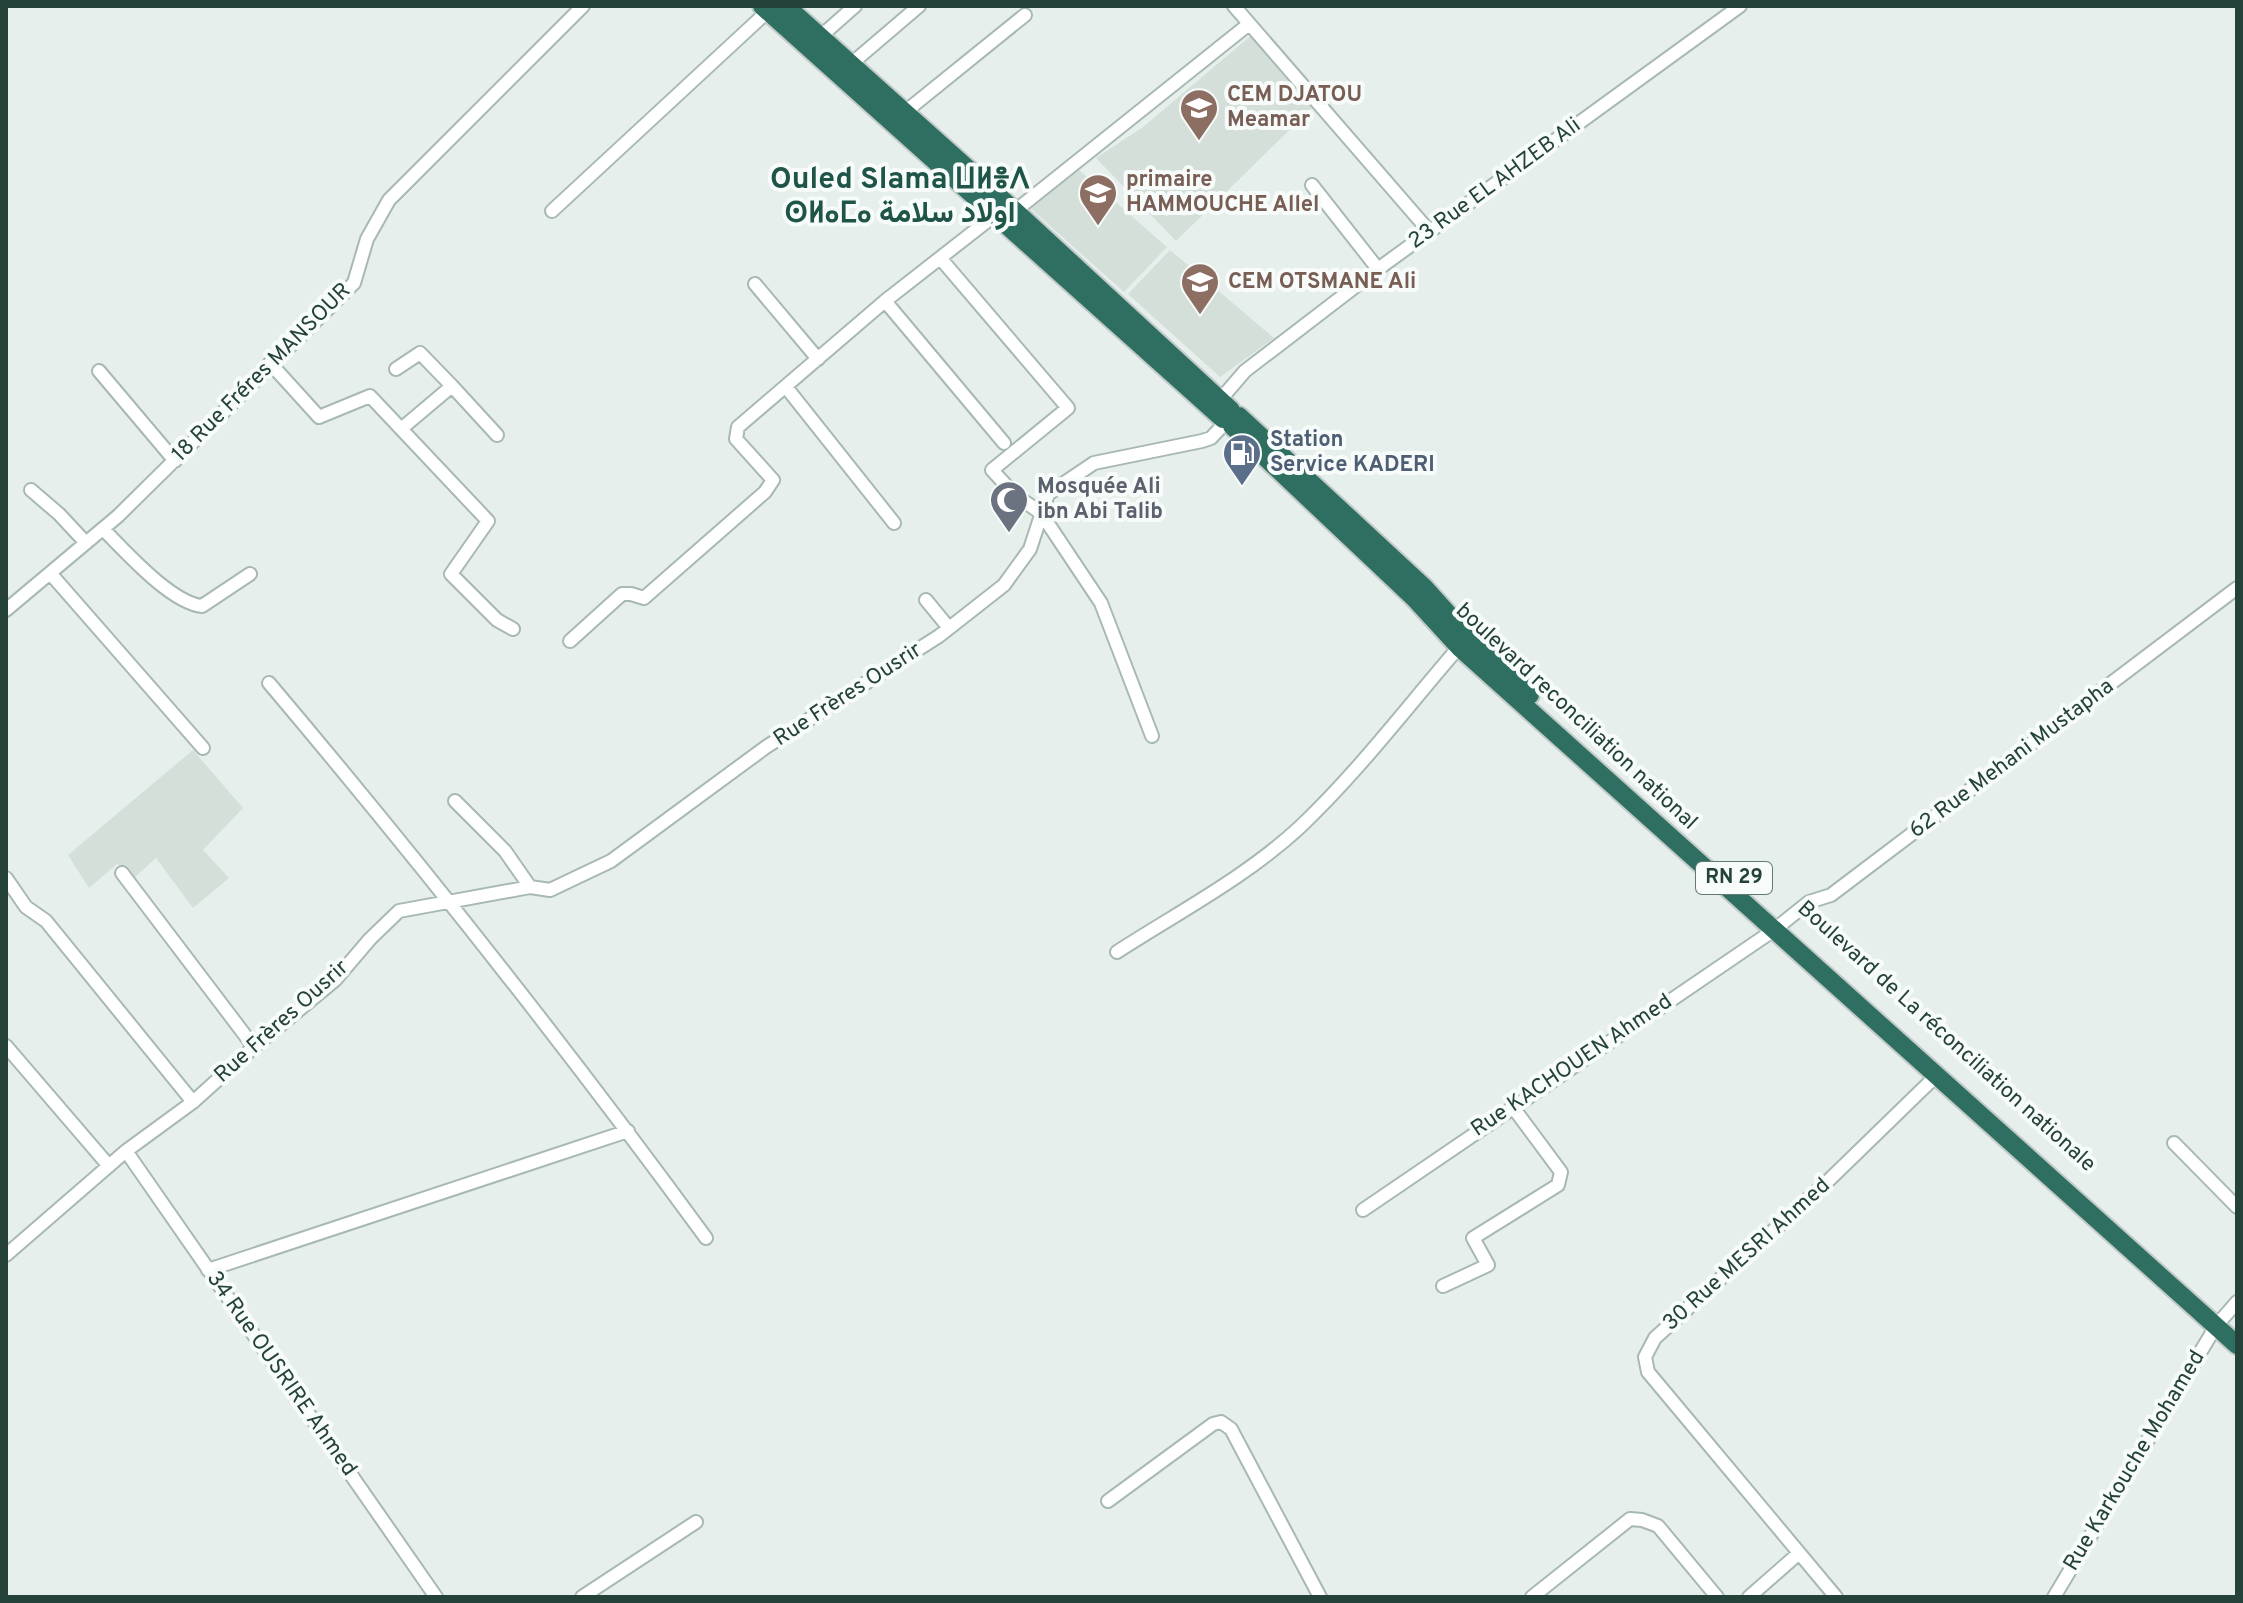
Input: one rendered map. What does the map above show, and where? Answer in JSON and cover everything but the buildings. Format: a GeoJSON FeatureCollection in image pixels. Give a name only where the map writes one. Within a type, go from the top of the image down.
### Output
{"type":"FeatureCollection","features":[{"type":"Feature","properties":{"kind":"highway","name":"RN 29"},"geometry":{"type":"LineString","coordinates":[[772,8],[820,37],[905,112],[1015,211],[1228,416]]}},
{"type":"Feature","properties":{"kind":"highway","name":"RN 29"},"geometry":{"type":"LineString","coordinates":[[772,8],[995,215],[1228,416]]}},
{"type":"Feature","properties":{"kind":"highway","name":"boulevard reconciliation national"},"geometry":{"type":"LineString","coordinates":[[1228,416],[1414,598],[1459,647],[1778,926],[1937,1075],[2219,1322]]}},
{"type":"Feature","properties":{"kind":"highway","name":"Boulevard de La réconciliation nationale"},"geometry":{"type":"LineString","coordinates":[[1228,416],[1424,587],[1535,701],[1778,926],[2219,1322],[2237,1345]]}},
{"type":"Feature","properties":{"kind":"highway","name":"Boulevard de La réconciliation nationale"},"geometry":{"type":"LineString","coordinates":[[2219,1322],[2237,1331]]}},
{"type":"Feature","properties":{"kind":"street"},"geometry":{"type":"LineString","coordinates":[[820,37],[855,6]]}},
{"type":"Feature","properties":{"kind":"street"},"geometry":{"type":"LineString","coordinates":[[851,64],[919,6]]}},
{"type":"Feature","properties":{"kind":"street"},"geometry":{"type":"LineString","coordinates":[[1235,6],[1429,231]]}},
{"type":"Feature","properties":{"kind":"street","name":"23 Rue EL AHZEB Ali"},"geometry":{"type":"LineString","coordinates":[[1228,416],[1245,371],[1429,231],[1740,6]]}},
{"type":"Feature","properties":{"kind":"street","name":"18 Rue Fréres MANSOUR"},"geometry":{"type":"LineString","coordinates":[[6,610],[103,529],[175,461],[270,363],[316,323],[354,283],[367,239],[389,200],[581,7]]}},
{"type":"Feature","properties":{"kind":"street"},"geometry":{"type":"LineString","coordinates":[[552,211],[772,8]]}},
{"type":"Feature","properties":{"kind":"street"},"geometry":{"type":"LineString","coordinates":[[905,112],[1025,15]]}},
{"type":"Feature","properties":{"kind":"street"},"geometry":{"type":"LineString","coordinates":[[1015,211],[1249,24]]}},
{"type":"Feature","properties":{"kind":"street"},"geometry":{"type":"LineString","coordinates":[[1312,185],[1378,269]]}},
{"type":"Feature","properties":{"kind":"street"},"geometry":{"type":"LineString","coordinates":[[570,641],[622,594],[644,598],[765,492],[773,480],[736,439],[738,427],[885,301],[995,215]]}},
{"type":"Feature","properties":{"kind":"street"},"geometry":{"type":"LineString","coordinates":[[941,259],[1068,408],[992,470],[1015,495],[1041,513],[1101,603],[1152,736]]}},
{"type":"Feature","properties":{"kind":"street"},"geometry":{"type":"LineString","coordinates":[[755,284],[818,359]]}},
{"type":"Feature","properties":{"kind":"street"},"geometry":{"type":"LineString","coordinates":[[885,301],[1004,443]]}},
{"type":"Feature","properties":{"kind":"street"},"geometry":{"type":"LineString","coordinates":[[396,369],[420,353],[497,435]]}},
{"type":"Feature","properties":{"kind":"street"},"geometry":{"type":"LineString","coordinates":[[270,363],[319,417],[370,396],[488,521],[451,574],[497,620],[513,629]]}},
{"type":"Feature","properties":{"kind":"street"},"geometry":{"type":"LineString","coordinates":[[99,371],[175,461]]}},
{"type":"Feature","properties":{"kind":"street"},"geometry":{"type":"LineString","coordinates":[[401,429],[452,386]]}},
{"type":"Feature","properties":{"kind":"street"},"geometry":{"type":"LineString","coordinates":[[786,387],[894,523]]}},
{"type":"Feature","properties":{"kind":"street","name":"Rue Frères Ousrir"},"geometry":{"type":"LineString","coordinates":[[6,1255],[126,1151],[193,1102],[335,980],[399,911],[530,887],[550,890],[611,861],[766,747],[949,628],[1004,585],[1030,549],[1048,494],[1094,463],[1211,438],[1228,416]]}},
{"type":"Feature","properties":{"kind":"street"},"geometry":{"type":"LineString","coordinates":[[31,490],[86,543]]}},
{"type":"Feature","properties":{"kind":"street"},"geometry":{"type":"LineString","coordinates":[[103,529],[153,579],[193,606],[202,606],[250,574]]}},
{"type":"Feature","properties":{"kind":"street"},"geometry":{"type":"LineString","coordinates":[[50,573],[203,748]]}},
{"type":"Feature","properties":{"kind":"street","name":"62 Rue Mehani Mustapha"},"geometry":{"type":"LineString","coordinates":[[1778,926],[1809,902],[1831,895],[2237,588]]}},
{"type":"Feature","properties":{"kind":"street"},"geometry":{"type":"LineString","coordinates":[[926,600],[949,628]]}},
{"type":"Feature","properties":{"kind":"street"},"geometry":{"type":"LineString","coordinates":[[1117,952],[1245,872],[1300,827],[1459,647]]}},
{"type":"Feature","properties":{"kind":"street"},"geometry":{"type":"LineString","coordinates":[[269,683],[449,900],[628,1131],[706,1238]]}},
{"type":"Feature","properties":{"kind":"street"},"geometry":{"type":"LineString","coordinates":[[455,801],[505,851],[530,887]]}},
{"type":"Feature","properties":{"kind":"street"},"geometry":{"type":"LineString","coordinates":[[122,873],[254,1047]]}},
{"type":"Feature","properties":{"kind":"street"},"geometry":{"type":"LineString","coordinates":[[6,878],[26,907],[46,921],[193,1102]]}},
{"type":"Feature","properties":{"kind":"street","name":"Rue KACHOUEN Ahmed"},"geometry":{"type":"LineString","coordinates":[[1363,1210],[1778,926]]}},
{"type":"Feature","properties":{"kind":"street"},"geometry":{"type":"LineString","coordinates":[[6,1046],[109,1166]]}},
{"type":"Feature","properties":{"kind":"street","name":"30 Rue MESRI Ahmed"},"geometry":{"type":"LineString","coordinates":[[1836,1597],[1648,1372],[1645,1357],[1655,1338],[1828,1181],[1937,1075]]}},
{"type":"Feature","properties":{"kind":"street"},"geometry":{"type":"LineString","coordinates":[[1443,1286],[1488,1265],[1473,1238],[1558,1185],[1561,1172],[1512,1106]]}},
{"type":"Feature","properties":{"kind":"street"},"geometry":{"type":"LineString","coordinates":[[208,1270],[628,1131]]}},
{"type":"Feature","properties":{"kind":"street"},"geometry":{"type":"LineString","coordinates":[[2174,1143],[2237,1207]]}},
{"type":"Feature","properties":{"kind":"street","name":"34 Rue OUSRIRE Ahmed"},"geometry":{"type":"LineString","coordinates":[[126,1151],[436,1597]]}},
{"type":"Feature","properties":{"kind":"street","name":"Rue Karkouche Mohamed"},"geometry":{"type":"LineString","coordinates":[[2054,1597],[2219,1322],[2237,1302]]}},
{"type":"Feature","properties":{"kind":"street"},"geometry":{"type":"LineString","coordinates":[[1108,1501],[1213,1424],[1221,1422],[1231,1429],[1320,1597]]}},
{"type":"Feature","properties":{"kind":"street"},"geometry":{"type":"LineString","coordinates":[[1532,1597],[1630,1519],[1658,1526],[1717,1597]]}},
{"type":"Feature","properties":{"kind":"street"},"geometry":{"type":"LineString","coordinates":[[582,1597],[696,1522]]}},
{"type":"Feature","properties":{"kind":"street"},"geometry":{"type":"LineString","coordinates":[[1749,1597],[1798,1554]]}},
{"type":"Feature","properties":{"kind":"shaded area","name":"CEM DJATOU Meamar"},"geometry":{"type":"Polygon","coordinates":[[[1254,33],[1314,106],[1176,241],[1096,158],[1143,127],[1254,33]]]}},
{"type":"Feature","properties":{"kind":"shaded area","name":"primaire HAMMOUCHE Allel"},"geometry":{"type":"Polygon","coordinates":[[[1079,170],[1167,247],[1124,292],[1030,208],[1079,170]]]}},
{"type":"Feature","properties":{"kind":"shaded area","name":"CEM OTSMANE Ali"},"geometry":{"type":"Polygon","coordinates":[[[1170,250],[1274,338],[1220,377],[1128,294],[1170,250]]]}},
{"type":"Feature","properties":{"kind":"shaded area"},"geometry":{"type":"Polygon","coordinates":[[[193,750],[243,808],[203,850],[229,878],[193,908],[156,858],[133,879],[117,864],[89,888],[68,855],[193,750]]]}},
{"type":"Feature","properties":{"kind":"place","name":"CEM DJATOU Meamar"},"geometry":{"type":"Point","coordinates":[1199,142]}},
{"type":"Feature","properties":{"kind":"place","name":"primaire HAMMOUCHE Allel"},"geometry":{"type":"Point","coordinates":[1098,227]}},
{"type":"Feature","properties":{"kind":"place","name":"CEM OTSMANE Ali"},"geometry":{"type":"Point","coordinates":[1200,316]}},
{"type":"Feature","properties":{"kind":"place","name":"Station Service KADERI"},"geometry":{"type":"Point","coordinates":[1242,487]}},
{"type":"Feature","properties":{"kind":"place","name":"Mosquée Ali ibn Abi Talib"},"geometry":{"type":"Point","coordinates":[1009,534]}},
{"type":"Feature","properties":{"kind":"district","name":"Ouled Slama ⵡⵍⴻⴷ ⵙⵍⴰⵎⴰ اولاد سلامة"},"geometry":{"type":"Point","coordinates":[900,197]}}]}
